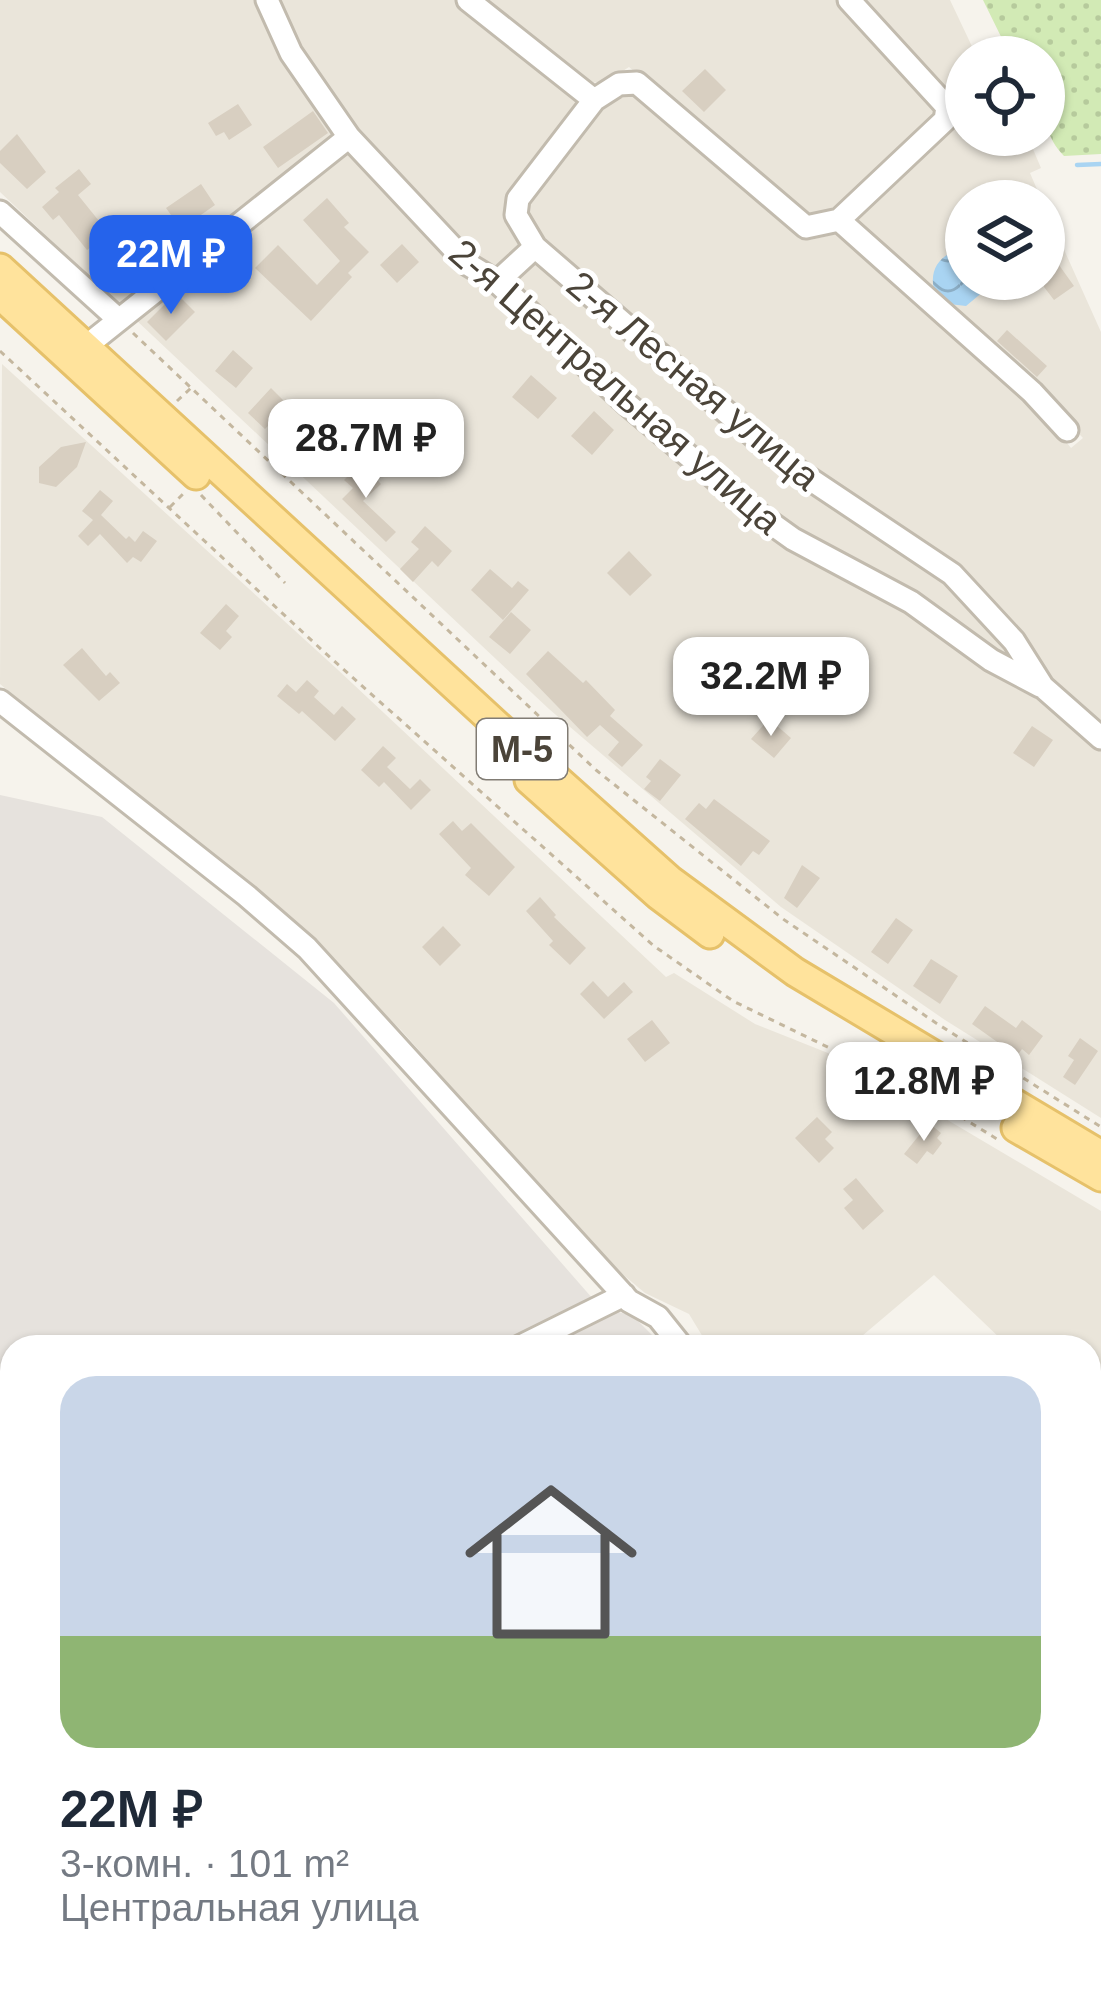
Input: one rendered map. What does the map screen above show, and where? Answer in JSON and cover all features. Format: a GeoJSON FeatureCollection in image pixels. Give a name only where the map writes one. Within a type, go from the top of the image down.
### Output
{"type":"FeatureCollection","features":[{"type":"Feature","properties":{"kind":"main road","name":"М-5"},"geometry":{"type":"LineString","coordinates":[[0,268],[670,880],[795,972],[1101,1155]]}},
{"type":"Feature","properties":{"kind":"main road","name":"М-5"},"geometry":{"type":"LineString","coordinates":[[0,295],[658,895],[786,987],[1101,1177]]}},
{"type":"Feature","properties":{"kind":"street","name":"2-я Центральная улица"},"geometry":{"type":"LineString","coordinates":[[267,0],[291,53],[349,137],[469,265],[497,282],[627,404],[754,511],[793,539],[911,602],[991,660],[1043,687]]}},
{"type":"Feature","properties":{"kind":"street"},"geometry":{"type":"LineString","coordinates":[[468,0],[594,100],[619,84],[637,82],[806,227],[839,220],[945,120],[947,107],[849,0]]}},
{"type":"Feature","properties":{"kind":"street","name":"2-я Лесная улица"},"geometry":{"type":"LineString","coordinates":[[594,100],[518,199],[516,215],[535,247],[783,461],[952,574],[1014,641],[1043,687],[1101,737]]}},
{"type":"Feature","properties":{"kind":"street"},"geometry":{"type":"LineString","coordinates":[[85,347],[349,137]]}},
{"type":"Feature","properties":{"kind":"street"},"geometry":{"type":"LineString","coordinates":[[0,212],[119,320]]}},
{"type":"Feature","properties":{"kind":"street"},"geometry":{"type":"LineString","coordinates":[[839,220],[1032,392],[1067,430]]}},
{"type":"Feature","properties":{"kind":"street"},"geometry":{"type":"LineString","coordinates":[[497,282],[535,247]]}},
{"type":"Feature","properties":{"kind":"street"},"geometry":{"type":"LineString","coordinates":[[0,701],[307,948],[624,1295],[658,1316],[673,1335]]}},
{"type":"Feature","properties":{"kind":"street"},"geometry":{"type":"LineString","coordinates":[[543,1335],[624,1295]]}},
{"type":"Feature","properties":{"kind":"path"},"geometry":{"type":"LineString","coordinates":[[119,320],[596,770],[783,919],[1100,1126]]}},
{"type":"Feature","properties":{"kind":"path"},"geometry":{"type":"LineString","coordinates":[[0,351],[500,811],[654,946],[733,1001],[922,1093],[997,1139]]}},
{"type":"Feature","properties":{"kind":"path"},"geometry":{"type":"LineString","coordinates":[[176,402],[190,388]]}},
{"type":"Feature","properties":{"kind":"path"},"geometry":{"type":"LineString","coordinates":[[169,508],[191,486],[233,524],[285,583]]}},
{"type":"Feature","properties":{"kind":"shaded area"},"geometry":{"type":"Polygon","coordinates":[[[0,0],[256,0],[338,133],[120,305],[0,192],[0,0]]]}},
{"type":"Feature","properties":{"kind":"shaded area"},"geometry":{"type":"Polygon","coordinates":[[[273,0],[456,0],[586,102],[505,203],[526,241],[496,273],[472,256],[355,133],[292,44],[287,16],[273,0]]]}},
{"type":"Feature","properties":{"kind":"shaded area"},"geometry":{"type":"Polygon","coordinates":[[[486,0],[839,0],[941,111],[830,214],[808,220],[629,67],[609,80],[592,83],[486,0]]]}},
{"type":"Feature","properties":{"kind":"shaded area"},"geometry":{"type":"Polygon","coordinates":[[[862,0],[950,0],[967,36],[945,36],[945,89],[862,0]]]}},
{"type":"Feature","properties":{"kind":"shaded area"},"geometry":{"type":"Polygon","coordinates":[[[636,92],[810,240],[836,234],[1030,397],[1071,448],[1083,438],[996,348],[850,215],[945,129],[945,156],[1036,156],[1041,168],[1030,173],[1033,180],[945,180],[945,300],[1065,300],[1065,252],[1101,332],[1101,731],[1068,703],[1020,638],[786,456],[554,255],[521,213],[522,201],[607,95],[636,92]]]}},
{"type":"Feature","properties":{"kind":"shaded area"},"geometry":{"type":"Polygon","coordinates":[[[348,149],[623,411],[1044,702],[1101,751],[1101,1118],[945,1020],[781,907],[549,709],[135,319],[348,149]]]}},
{"type":"Feature","properties":{"kind":"shaded area"},"geometry":{"type":"Polygon","coordinates":[[[529,260],[539,260],[947,579],[1001,634],[1009,652],[1005,658],[794,531],[726,479],[505,282],[529,260]]]}},
{"type":"Feature","properties":{"kind":"shaded area"},"geometry":{"type":"Polygon","coordinates":[[[2,364],[666,977],[674,973],[755,1024],[848,1061],[1101,1211],[1101,1335],[997,1335],[934,1275],[863,1335],[702,1335],[689,1314],[645,1293],[602,1257],[401,1030],[297,932],[0,684],[2,364]]]}},
{"type":"Feature","properties":{"kind":"shaded area"},"geometry":{"type":"Polygon","coordinates":[[[0,795],[102,817],[334,1003],[600,1307],[633,1316],[652,1335],[0,1335],[0,795]]]}},
{"type":"Feature","properties":{"kind":"green space"},"geometry":{"type":"Polygon","coordinates":[[[983,0],[1101,0],[1101,154],[1065,156],[1065,36],[1001,36],[983,0]]]}},
{"type":"Feature","properties":{"kind":"water"},"geometry":{"type":"Polygon","coordinates":[[[944,257],[945,300],[973,300],[966,306],[949,304],[935,293],[933,276],[944,257]]]}},
{"type":"Feature","properties":{"kind":"building"},"geometry":{"type":"Polygon","coordinates":[[[705,69],[726,90],[704,112],[682,91],[705,69]]]}},
{"type":"Feature","properties":{"kind":"building"},"geometry":{"type":"Polygon","coordinates":[[[238,104],[252,125],[229,140],[224,132],[216,136],[208,123],[238,104]]]}},
{"type":"Feature","properties":{"kind":"building"},"geometry":{"type":"Polygon","coordinates":[[[313,111],[328,133],[278,168],[263,147],[313,111]]]}},
{"type":"Feature","properties":{"kind":"building"},"geometry":{"type":"Polygon","coordinates":[[[17,134],[46,172],[27,189],[0,163],[0,151],[17,134]]]}},
{"type":"Feature","properties":{"kind":"building"},"geometry":{"type":"Polygon","coordinates":[[[79,169],[91,184],[78,195],[120,247],[126,243],[142,264],[121,279],[94,245],[87,250],[59,215],[53,220],[42,207],[59,192],[55,188],[79,169]]]}},
{"type":"Feature","properties":{"kind":"building"},"geometry":{"type":"Polygon","coordinates":[[[201,184],[215,205],[181,229],[166,208],[201,184]]]}},
{"type":"Feature","properties":{"kind":"building"},"geometry":{"type":"Polygon","coordinates":[[[327,198],[349,223],[344,227],[369,252],[311,321],[255,268],[278,245],[317,285],[340,261],[303,220],[327,198]]]}},
{"type":"Feature","properties":{"kind":"building"},"geometry":{"type":"Polygon","coordinates":[[[402,244],[419,262],[397,283],[380,265],[402,244]]]}},
{"type":"Feature","properties":{"kind":"building"},"geometry":{"type":"Polygon","coordinates":[[[176,293],[195,312],[166,341],[147,322],[176,293]]]}},
{"type":"Feature","properties":{"kind":"building"},"geometry":{"type":"Polygon","coordinates":[[[1007,330],[1047,366],[1037,377],[997,341],[1007,330]]]}},
{"type":"Feature","properties":{"kind":"building"},"geometry":{"type":"Polygon","coordinates":[[[233,350],[253,368],[236,388],[215,371],[233,350]]]}},
{"type":"Feature","properties":{"kind":"building"},"geometry":{"type":"Polygon","coordinates":[[[531,375],[557,398],[538,419],[512,397],[531,375]]]}},
{"type":"Feature","properties":{"kind":"building"},"geometry":{"type":"Polygon","coordinates":[[[271,388],[288,405],[265,429],[248,413],[271,388]]]}},
{"type":"Feature","properties":{"kind":"building"},"geometry":{"type":"Polygon","coordinates":[[[594,411],[614,430],[592,455],[571,436],[594,411]]]}},
{"type":"Feature","properties":{"kind":"building"},"geometry":{"type":"Polygon","coordinates":[[[86,442],[77,467],[56,487],[39,483],[39,467],[61,447],[86,442]]]}},
{"type":"Feature","properties":{"kind":"building"},"geometry":{"type":"Polygon","coordinates":[[[361,463],[381,484],[363,501],[396,532],[386,542],[342,499],[353,488],[344,480],[361,463]]]}},
{"type":"Feature","properties":{"kind":"building"},"geometry":{"type":"Polygon","coordinates":[[[100,490],[113,501],[101,515],[126,539],[129,536],[135,542],[143,531],[157,541],[141,562],[133,557],[127,563],[100,534],[88,546],[78,536],[93,520],[82,511],[100,490]]]}},
{"type":"Feature","properties":{"kind":"building"},"geometry":{"type":"Polygon","coordinates":[[[425,526],[452,551],[438,567],[432,561],[413,582],[400,569],[419,549],[411,542],[425,526]]]}},
{"type":"Feature","properties":{"kind":"building"},"geometry":{"type":"Polygon","coordinates":[[[629,551],[652,575],[630,596],[607,573],[629,551]]]}},
{"type":"Feature","properties":{"kind":"building"},"geometry":{"type":"Polygon","coordinates":[[[490,569],[512,588],[518,581],[529,590],[503,620],[471,590],[490,569]]]}},
{"type":"Feature","properties":{"kind":"building"},"geometry":{"type":"Polygon","coordinates":[[[226,604],[239,616],[226,631],[232,637],[220,650],[200,633],[226,604]]]}},
{"type":"Feature","properties":{"kind":"building"},"geometry":{"type":"Polygon","coordinates":[[[511,612],[531,630],[510,654],[489,637],[511,612]]]}},
{"type":"Feature","properties":{"kind":"building"},"geometry":{"type":"Polygon","coordinates":[[[82,648],[106,676],[110,672],[120,683],[99,701],[63,665],[82,648]]]}},
{"type":"Feature","properties":{"kind":"building"},"geometry":{"type":"Polygon","coordinates":[[[548,651],[583,683],[586,680],[615,710],[610,716],[643,745],[622,767],[608,755],[619,742],[600,725],[587,737],[526,674],[548,651]]]}},
{"type":"Feature","properties":{"kind":"building"},"geometry":{"type":"Polygon","coordinates":[[[307,680],[319,691],[314,697],[334,715],[342,706],[356,719],[335,741],[277,696],[287,684],[296,692],[307,680]]]}},
{"type":"Feature","properties":{"kind":"building"},"geometry":{"type":"Polygon","coordinates":[[[769,719],[791,738],[774,758],[751,739],[769,719]]]}},
{"type":"Feature","properties":{"kind":"building"},"geometry":{"type":"Polygon","coordinates":[[[1032,726],[1053,740],[1034,767],[1013,753],[1032,726]]]}},
{"type":"Feature","properties":{"kind":"building"},"geometry":{"type":"Polygon","coordinates":[[[383,746],[396,758],[387,767],[410,789],[420,779],[431,790],[411,810],[384,782],[379,787],[361,770],[383,746]]]}},
{"type":"Feature","properties":{"kind":"building"},"geometry":{"type":"Polygon","coordinates":[[[660,759],[681,775],[660,801],[644,789],[651,781],[646,777],[660,759]]]}},
{"type":"Feature","properties":{"kind":"building"},"geometry":{"type":"Polygon","coordinates":[[[714,799],[770,841],[741,866],[685,819],[699,803],[706,809],[714,799]]]}},
{"type":"Feature","properties":{"kind":"building"},"geometry":{"type":"Polygon","coordinates":[[[453,821],[462,831],[471,823],[515,867],[489,896],[465,875],[471,868],[439,834],[453,821]]]}},
{"type":"Feature","properties":{"kind":"building"},"geometry":{"type":"Polygon","coordinates":[[[802,865],[820,878],[797,908],[784,898],[802,865]]]}},
{"type":"Feature","properties":{"kind":"building"},"geometry":{"type":"Polygon","coordinates":[[[540,897],[586,948],[570,965],[549,945],[553,941],[526,911],[540,897]]]}},
{"type":"Feature","properties":{"kind":"building"},"geometry":{"type":"Polygon","coordinates":[[[896,918],[913,930],[888,964],[871,952],[896,918]]]}},
{"type":"Feature","properties":{"kind":"building"},"geometry":{"type":"Polygon","coordinates":[[[443,926],[461,945],[440,966],[422,947],[443,926]]]}},
{"type":"Feature","properties":{"kind":"building"},"geometry":{"type":"Polygon","coordinates":[[[931,959],[958,976],[940,1004],[913,986],[931,959]]]}},
{"type":"Feature","properties":{"kind":"building"},"geometry":{"type":"Polygon","coordinates":[[[593,981],[608,997],[624,982],[633,992],[604,1019],[580,994],[593,981]]]}},
{"type":"Feature","properties":{"kind":"building"},"geometry":{"type":"Polygon","coordinates":[[[985,1006],[1016,1028],[1022,1020],[1043,1036],[1029,1055],[1022,1049],[1017,1056],[972,1024],[985,1006]]]}},
{"type":"Feature","properties":{"kind":"building"},"geometry":{"type":"Polygon","coordinates":[[[652,1020],[670,1043],[645,1062],[627,1039],[652,1020]]]}},
{"type":"Feature","properties":{"kind":"building"},"geometry":{"type":"Polygon","coordinates":[[[1080,1038],[1098,1051],[1075,1085],[1063,1077],[1074,1060],[1068,1056],[1080,1038]]]}},
{"type":"Feature","properties":{"kind":"building"},"geometry":{"type":"Polygon","coordinates":[[[817,1117],[832,1132],[825,1139],[834,1148],[819,1163],[795,1138],[817,1117]]]}},
{"type":"Feature","properties":{"kind":"building"},"geometry":{"type":"Polygon","coordinates":[[[929,1123],[941,1133],[937,1138],[942,1143],[917,1164],[904,1154],[929,1123]]]}},
{"type":"Feature","properties":{"kind":"building"},"geometry":{"type":"Polygon","coordinates":[[[856,1178],[884,1211],[863,1230],[844,1208],[853,1200],[843,1189],[856,1178]]]}},
{"type":"Feature","properties":{"kind":"waterway"},"geometry":{"type":"LineString","coordinates":[[1077,165],[1101,164]]}}]}
